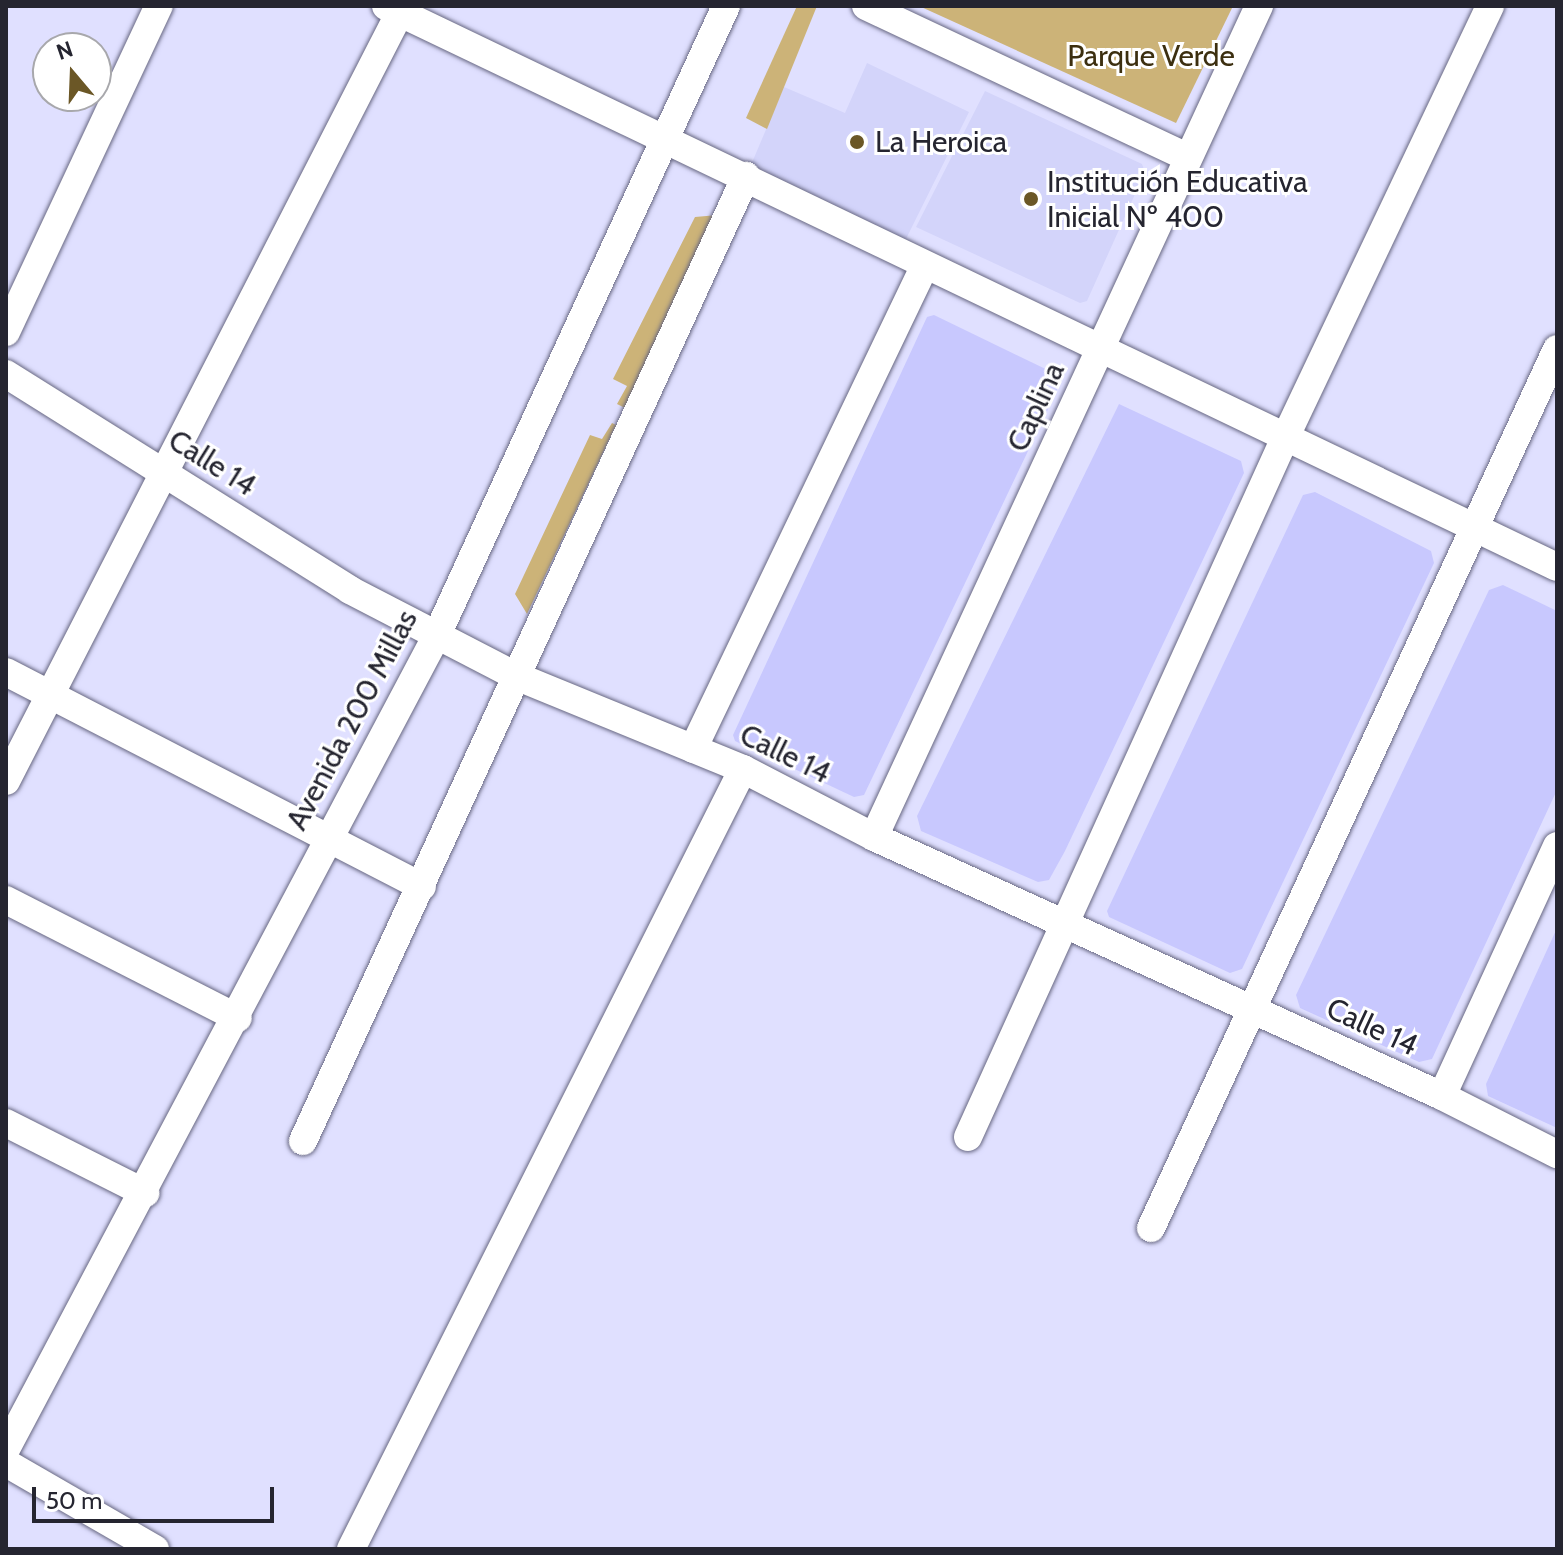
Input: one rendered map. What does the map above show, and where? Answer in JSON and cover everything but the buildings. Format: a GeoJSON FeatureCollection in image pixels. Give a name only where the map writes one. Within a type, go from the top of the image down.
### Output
{"type":"FeatureCollection","features":[{"type":"Feature","properties":{"kind":"street"},"geometry":{"type":"LineString","coordinates":[[6,332],[159,6]]}},
{"type":"Feature","properties":{"kind":"street","name":"Avenida 200 Millas"},"geometry":{"type":"LineString","coordinates":[[6,1449],[238,1018],[330,835],[437,635],[726,6]]}},
{"type":"Feature","properties":{"kind":"street"},"geometry":{"type":"LineString","coordinates":[[866,6],[1187,157]]}},
{"type":"Feature","properties":{"kind":"street","name":"Caplina"},"geometry":{"type":"LineString","coordinates":[[874,837],[1259,6]]}},
{"type":"Feature","properties":{"kind":"street"},"geometry":{"type":"LineString","coordinates":[[968,1137],[1285,438],[1490,6]]}},
{"type":"Feature","properties":{"kind":"street"},"geometry":{"type":"LineString","coordinates":[[6,781],[393,9],[746,176],[924,267],[1557,567]]}},
{"type":"Feature","properties":{"kind":"street"},"geometry":{"type":"LineString","coordinates":[[303,1141],[746,176]]}},
{"type":"Feature","properties":{"kind":"street"},"geometry":{"type":"LineString","coordinates":[[693,749],[924,267]]}},
{"type":"Feature","properties":{"kind":"street"},"geometry":{"type":"LineString","coordinates":[[1151,1228],[1221,1087],[1252,1009],[1557,349]]}},
{"type":"Feature","properties":{"kind":"street","name":"Calle 14"},"geometry":{"type":"LineString","coordinates":[[6,374],[350,590],[516,676],[743,769],[874,837],[1442,1096],[1557,1154]]}},
{"type":"Feature","properties":{"kind":"street"},"geometry":{"type":"LineString","coordinates":[[6,672],[330,835],[422,887]]}},
{"type":"Feature","properties":{"kind":"street"},"geometry":{"type":"LineString","coordinates":[[351,1549],[743,769]]}},
{"type":"Feature","properties":{"kind":"street"},"geometry":{"type":"LineString","coordinates":[[1442,1096],[1557,846]]}},
{"type":"Feature","properties":{"kind":"street"},"geometry":{"type":"LineString","coordinates":[[6,900],[238,1018]]}},
{"type":"Feature","properties":{"kind":"street"},"geometry":{"type":"LineString","coordinates":[[6,1123],[145,1193]]}},
{"type":"Feature","properties":{"kind":"street"},"geometry":{"type":"LineString","coordinates":[[6,1463],[155,1549]]}},
{"type":"Feature","properties":{"kind":"shaded area","name":"La Heroica"},"geometry":{"type":"Polygon","coordinates":[[[867,63],[969,112],[901,249],[748,172],[784,87],[845,113],[867,63]]]}},
{"type":"Feature","properties":{"kind":"shaded area","name":"Institución Educativa Inicial Nº 400"},"geometry":{"type":"Polygon","coordinates":[[[985,91],[1142,164],[1145,172],[1087,301],[1080,303],[916,227],[985,91]]]}},
{"type":"Feature","properties":{"kind":"green space"},"geometry":{"type":"Polygon","coordinates":[[[797,6],[817,6],[767,129],[746,118],[797,6]]]}},
{"type":"Feature","properties":{"kind":"green space","name":"Parque Verde"},"geometry":{"type":"Polygon","coordinates":[[[919,6],[1233,6],[1176,123],[919,6]]]}},
{"type":"Feature","properties":{"kind":"green space"},"geometry":{"type":"Polygon","coordinates":[[[718,215],[625,408],[617,404],[627,386],[613,379],[695,217],[718,215]]]}},
{"type":"Feature","properties":{"kind":"green space"},"geometry":{"type":"Polygon","coordinates":[[[612,423],[616,425],[527,614],[515,594],[590,435],[602,439],[612,423]]]}},
{"type":"Feature","properties":{"kind":"place","name":"La Heroica"},"geometry":{"type":"Point","coordinates":[857,142]}},
{"type":"Feature","properties":{"kind":"place","name":"Institución Educativa Inicial Nº 400"},"geometry":{"type":"Point","coordinates":[1031,199]}}]}
